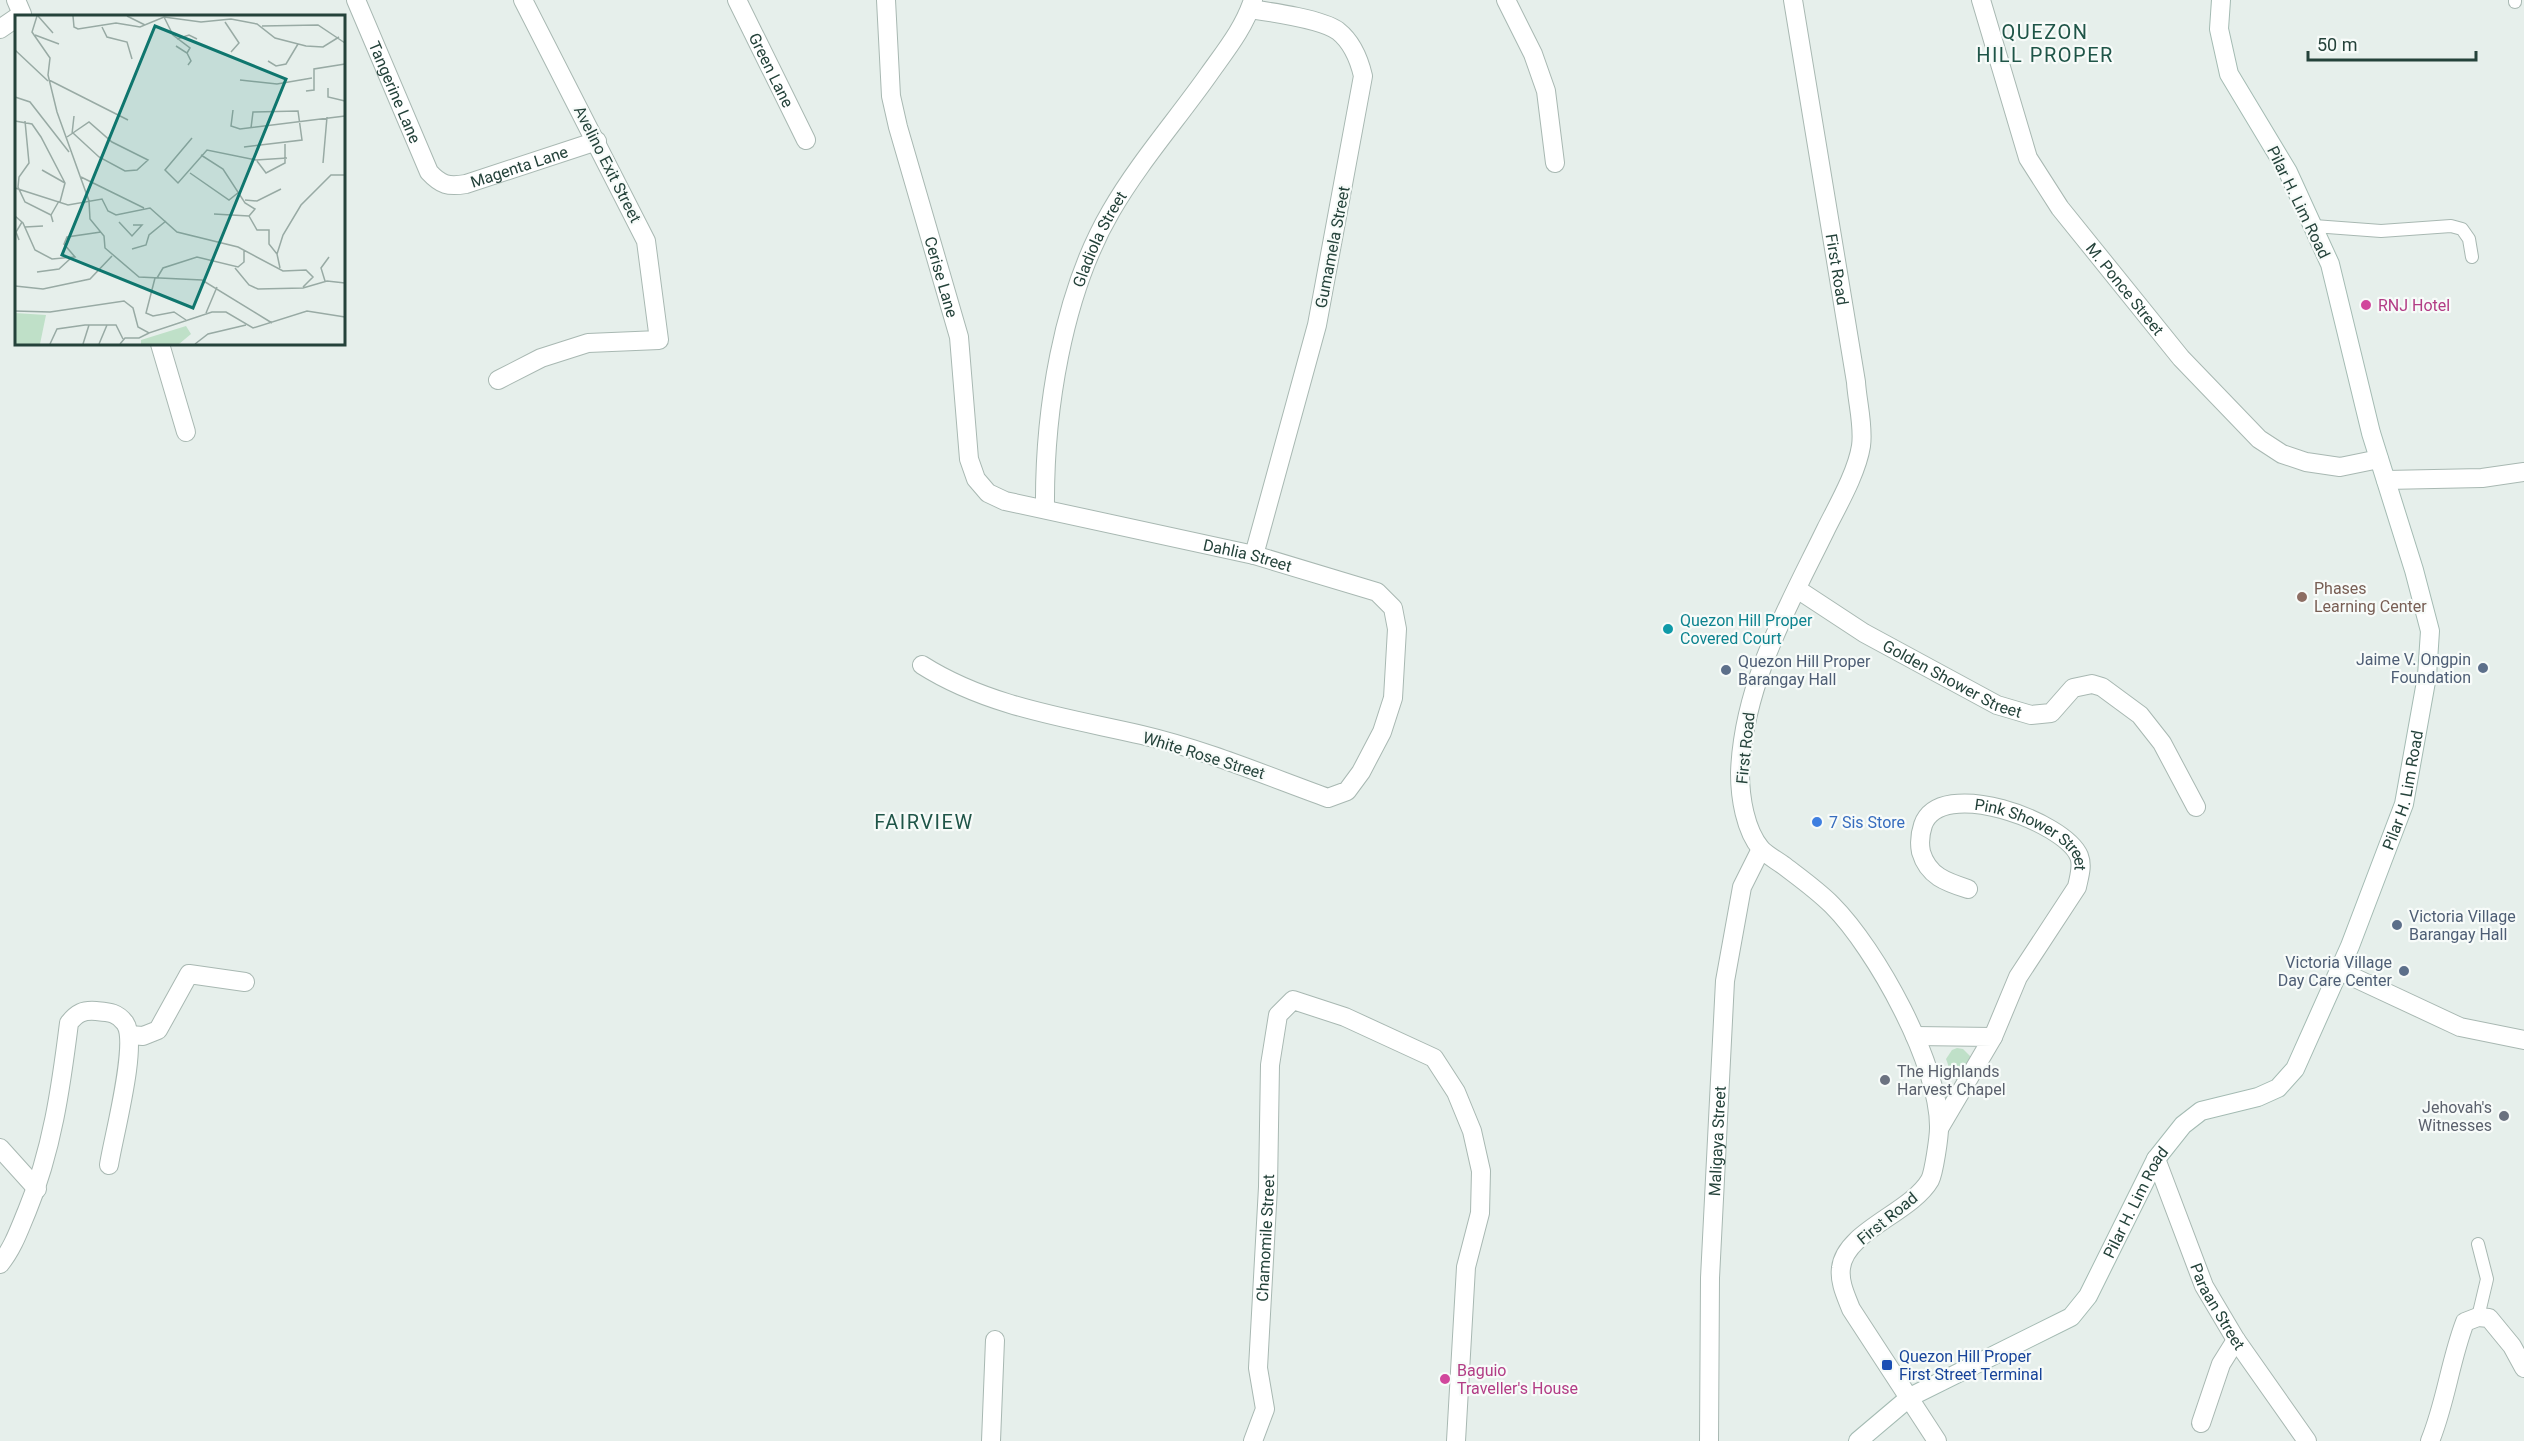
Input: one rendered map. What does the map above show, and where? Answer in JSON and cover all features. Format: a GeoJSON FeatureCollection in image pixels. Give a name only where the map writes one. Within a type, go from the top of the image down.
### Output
{"type":"FeatureCollection","features":[{"type":"Feature","properties":{"kind":"street","name":"Tangerine Lane"},"geometry":{"type":"LineString","coordinates":[[356,0],[429,172],[439,183]]}},
{"type":"Feature","properties":{"kind":"street","name":"Avelino Exit Street"},"geometry":{"type":"LineString","coordinates":[[498,380],[541,358],[588,343],[659,340],[646,242],[597,141],[523,0]]}},
{"type":"Feature","properties":{"kind":"street","name":"Green Lane"},"geometry":{"type":"LineString","coordinates":[[737,0],[806,140]]}},
{"type":"Feature","properties":{"kind":"street","name":"Cerise Lane"},"geometry":{"type":"LineString","coordinates":[[886,0],[891,96],[959,337],[969,459],[976,479],[988,493],[1005,501],[1045,509]]}},
{"type":"Feature","properties":{"kind":"street"},"geometry":{"type":"LineString","coordinates":[[1506,0],[1533,54],[1546,91],[1555,163]]}},
{"type":"Feature","properties":{"kind":"street","name":"First Road"},"geometry":{"type":"LineString","coordinates":[[1793,0],[1856,382],[1861,445],[1845,491],[1762,664],[1749,709],[1744,740],[1741,797],[1749,827],[1761,849],[1812,886],[1851,926],[1892,991],[1915,1036],[1932,1090],[1940,1127],[1931,1178],[1905,1205],[1847,1250],[1841,1268],[1842,1286],[1851,1309],[1937,1441]]}},
{"type":"Feature","properties":{"kind":"street","name":"M. Ponce Street"},"geometry":{"type":"LineString","coordinates":[[1981,0],[2028,158],[2060,208],[2181,358],[2259,439],[2282,454],[2306,462],[2340,467],[2379,459]]}},
{"type":"Feature","properties":{"kind":"street","name":"Pilar H. Lim Road"},"geometry":{"type":"LineString","coordinates":[[1858,1441],[1910,1397],[2071,1317],[2088,1296],[2156,1159],[2183,1125],[2201,1111],[2258,1097],[2278,1088],[2295,1069],[2340,971],[2404,804],[2427,676],[2430,631],[2379,459],[2330,264],[2288,172],[2229,74],[2219,29],[2221,0]]}},
{"type":"Feature","properties":{"kind":"street","name":"Gladiola Street"},"geometry":{"type":"LineString","coordinates":[[1045,509],[1045,468],[1050,412],[1072,304],[1089,256],[1111,210],[1239,33],[1252,4]]}},
{"type":"Feature","properties":{"kind":"street","name":"Gumamela Street"},"geometry":{"type":"LineString","coordinates":[[1252,4],[1337,30],[1359,56],[1363,76],[1317,325],[1254,555]]}},
{"type":"Feature","properties":{"kind":"street"},"geometry":{"type":"LineString","coordinates":[[0,29],[15,17]]}},
{"type":"Feature","properties":{"kind":"street","name":"Magenta Lane"},"geometry":{"type":"LineString","coordinates":[[439,183],[450,186],[466,184],[597,141]]}},
{"type":"Feature","properties":{"kind":"street"},"geometry":{"type":"LineString","coordinates":[[160,345],[186,432]]}},
{"type":"Feature","properties":{"kind":"street"},"geometry":{"type":"LineString","coordinates":[[2386,480],[2482,478],[2524,472]]}},
{"type":"Feature","properties":{"kind":"street","name":"Dahlia Street"},"geometry":{"type":"LineString","coordinates":[[1045,509],[1254,555],[1377,592],[1393,608],[1397,657]]}},
{"type":"Feature","properties":{"kind":"street","name":"Golden Shower Street"},"geometry":{"type":"LineString","coordinates":[[1797,589],[1864,633],[1998,705],[2031,715],[2051,713],[2073,688],[2092,684],[2102,687],[2140,715],[2162,743],[2196,807]]}},
{"type":"Feature","properties":{"kind":"street","name":"White Rose Street"},"geometry":{"type":"LineString","coordinates":[[922,665],[945,679],[1037,712],[1144,735],[1237,763],[1328,798],[1347,791],[1361,772],[1382,732],[1393,698],[1397,657]]}},
{"type":"Feature","properties":{"kind":"street","name":"Pink Shower Street"},"geometry":{"type":"LineString","coordinates":[[1940,1127],[1993,1037],[2018,977],[2076,887],[2081,872],[2080,858],[2071,844],[2013,812],[1962,802],[1934,808],[1925,818],[1920,832],[1920,846],[1925,863],[1935,876],[1968,889]]}},
{"type":"Feature","properties":{"kind":"street","name":"Maligaya Street"},"geometry":{"type":"LineString","coordinates":[[1709,1441],[1710,1278],[1725,981],[1742,888],[1761,849]]}},
{"type":"Feature","properties":{"kind":"street"},"geometry":{"type":"LineString","coordinates":[[2340,971],[2460,1027],[2524,1040]]}},
{"type":"Feature","properties":{"kind":"street"},"geometry":{"type":"LineString","coordinates":[[129,1035],[143,1036],[158,1030],[189,974],[245,982]]}},
{"type":"Feature","properties":{"kind":"street","name":"Chamomile Street"},"geometry":{"type":"LineString","coordinates":[[1253,1441],[1265,1409],[1258,1368],[1274,1033],[1278,1015],[1293,1000],[1345,1017],[1434,1058],[1456,1092],[1472,1131],[1480,1171],[1480,1213],[1466,1267],[1456,1441]]}},
{"type":"Feature","properties":{"kind":"street"},"geometry":{"type":"LineString","coordinates":[[0,1264],[15,1241],[37,1189],[52,1128],[69,1023],[85,1010],[114,1012],[126,1024],[129,1035],[125,1083],[109,1165]]}},
{"type":"Feature","properties":{"kind":"street"},"geometry":{"type":"LineString","coordinates":[[1915,1036],[1993,1037]]}},
{"type":"Feature","properties":{"kind":"street"},"geometry":{"type":"LineString","coordinates":[[0,1148],[37,1189]]}},
{"type":"Feature","properties":{"kind":"street","name":"Paraan Street"},"geometry":{"type":"LineString","coordinates":[[2156,1159],[2204,1286],[2236,1340],[2307,1441]]}},
{"type":"Feature","properties":{"kind":"street"},"geometry":{"type":"LineString","coordinates":[[2430,1441],[2443,1410],[2456,1346],[2465,1322],[2478,1317],[2489,1318],[2518,1345],[2524,1368]]}},
{"type":"Feature","properties":{"kind":"street"},"geometry":{"type":"LineString","coordinates":[[991,1441],[995,1340]]}},
{"type":"Feature","properties":{"kind":"street"},"geometry":{"type":"LineString","coordinates":[[2201,1423],[2221,1364],[2236,1340]]}},
{"type":"Feature","properties":{"kind":"lane"},"geometry":{"type":"LineString","coordinates":[[2314,226],[2381,231],[2451,226],[2462,229],[2469,239],[2472,257]]}},
{"type":"Feature","properties":{"kind":"lane"},"geometry":{"type":"LineString","coordinates":[[2478,1244],[2487,1279],[2478,1317]]}},
{"type":"Feature","properties":{"kind":"green space"},"geometry":{"type":"Polygon","coordinates":[[[1963,1049],[1971,1057],[1957,1080],[1953,1078],[1946,1059],[1952,1050],[1963,1049]]]}},
{"type":"Feature","properties":{"kind":"place","name":"RNJ Hotel"},"geometry":{"type":"Point","coordinates":[2366,305]}},
{"type":"Feature","properties":{"kind":"place","name":"Phases Learning Center"},"geometry":{"type":"Point","coordinates":[2302,597]}},
{"type":"Feature","properties":{"kind":"place","name":"Quezon Hill Proper Covered Court"},"geometry":{"type":"Point","coordinates":[1668,629]}},
{"type":"Feature","properties":{"kind":"place","name":"Jaime V. Ongpin Foundation"},"geometry":{"type":"Point","coordinates":[2483,668]}},
{"type":"Feature","properties":{"kind":"place","name":"Quezon Hill Proper Barangay Hall"},"geometry":{"type":"Point","coordinates":[1726,670]}},
{"type":"Feature","properties":{"kind":"place","name":"7 Sis Store"},"geometry":{"type":"Point","coordinates":[1817,822]}},
{"type":"Feature","properties":{"kind":"place","name":"Victoria Village Barangay Hall"},"geometry":{"type":"Point","coordinates":[2397,925]}},
{"type":"Feature","properties":{"kind":"place","name":"Victoria Village Day Care Center"},"geometry":{"type":"Point","coordinates":[2404,971]}},
{"type":"Feature","properties":{"kind":"place","name":"The Highlands Harvest Chapel"},"geometry":{"type":"Point","coordinates":[1885,1080]}},
{"type":"Feature","properties":{"kind":"place","name":"Jehovah's Witnesses"},"geometry":{"type":"Point","coordinates":[2504,1116]}},
{"type":"Feature","properties":{"kind":"place","name":"Quezon Hill Proper First Street Terminal"},"geometry":{"type":"Point","coordinates":[1887,1365]}},
{"type":"Feature","properties":{"kind":"place","name":"Baguio Traveller's House"},"geometry":{"type":"Point","coordinates":[1445,1379]}},
{"type":"Feature","properties":{"kind":"district","name":"QUEZON HILL PROPER"},"geometry":{"type":"Point","coordinates":[2045,44]}},
{"type":"Feature","properties":{"kind":"district","name":"FAIRVIEW"},"geometry":{"type":"Point","coordinates":[924,822]}}]}
